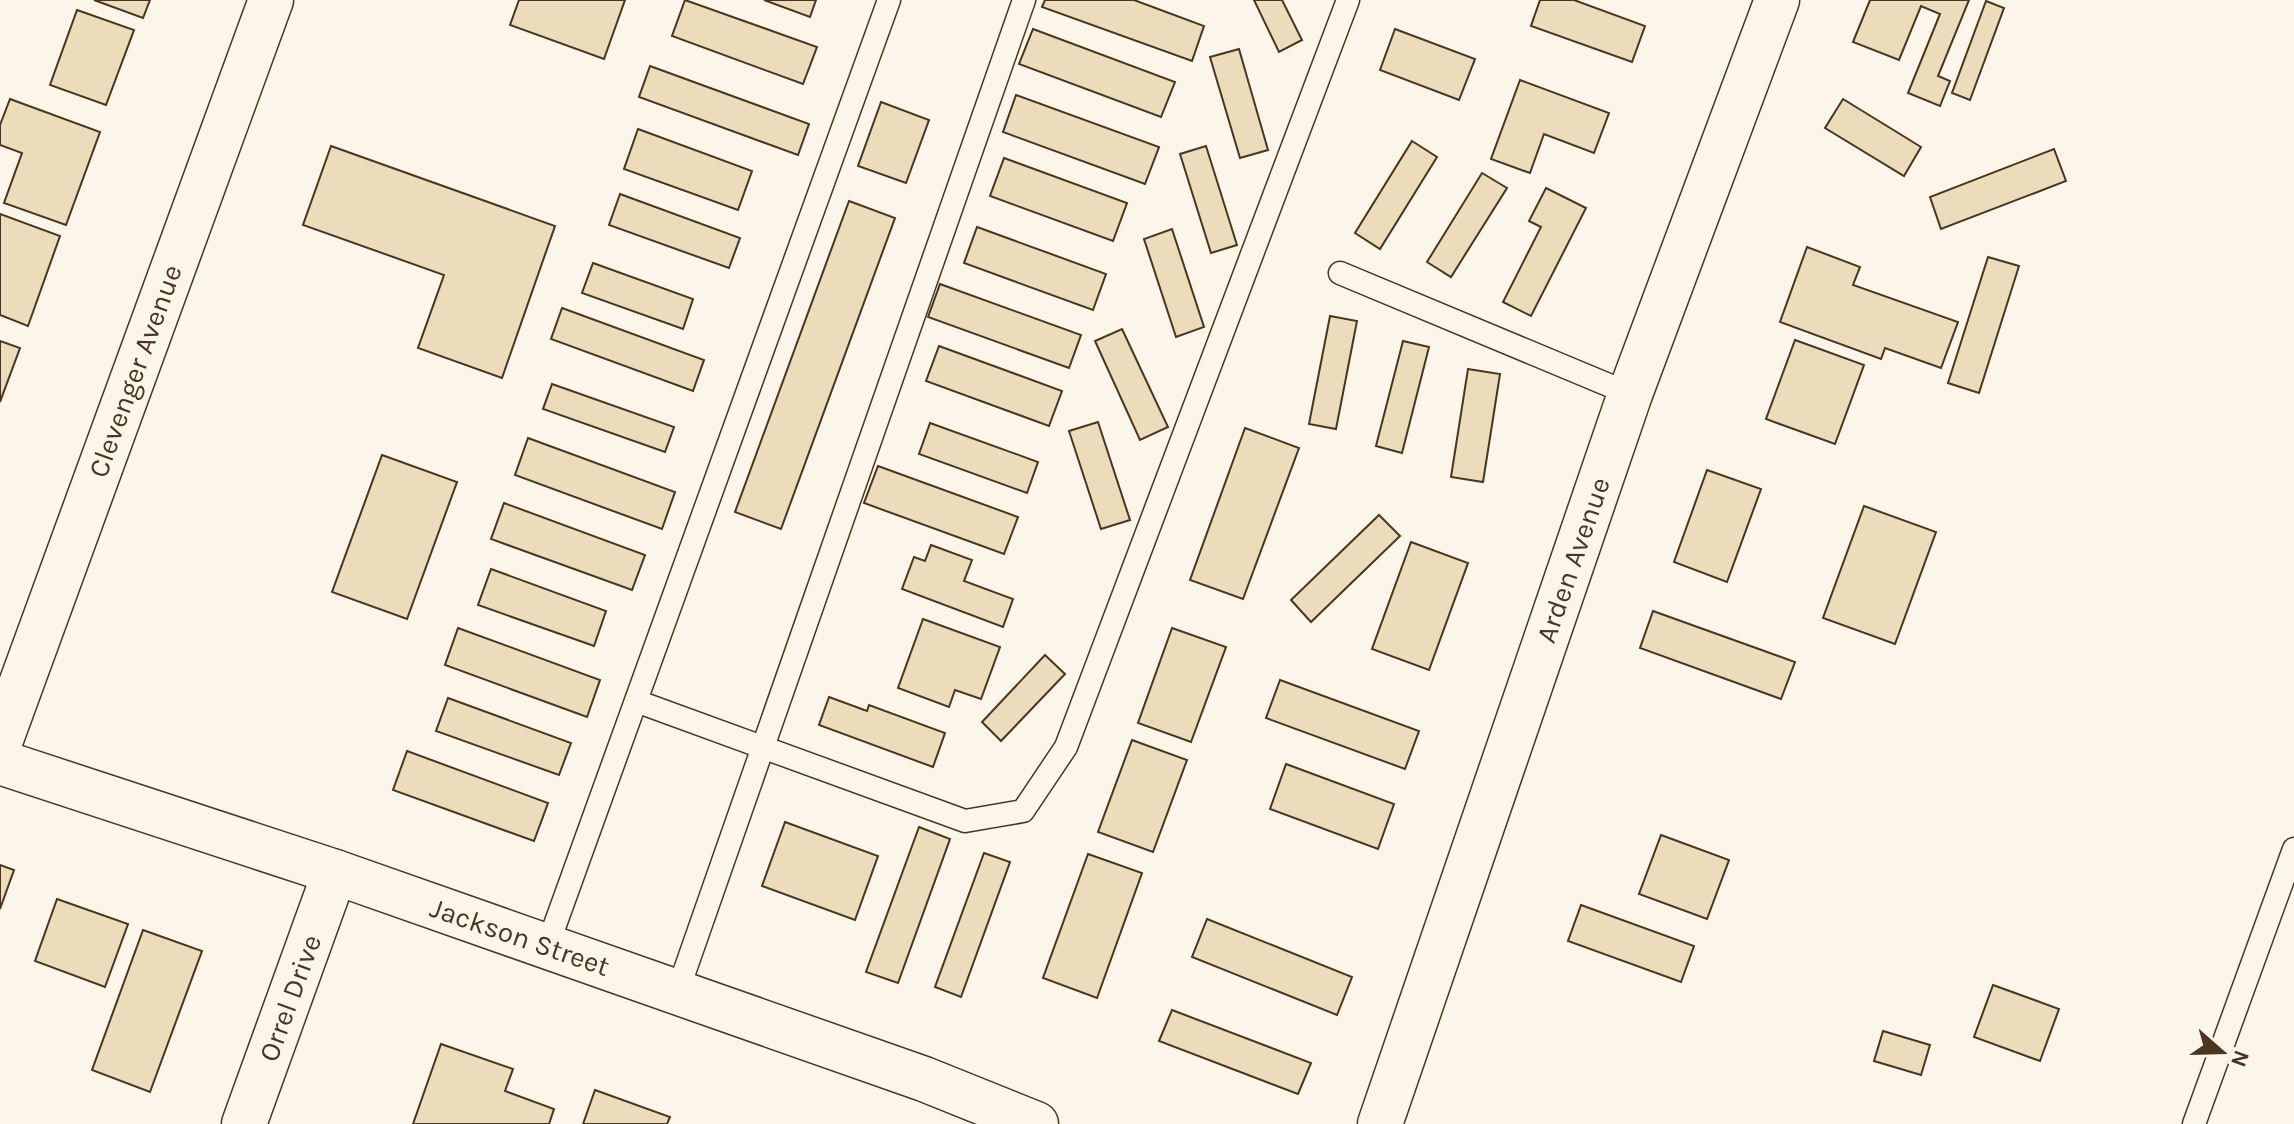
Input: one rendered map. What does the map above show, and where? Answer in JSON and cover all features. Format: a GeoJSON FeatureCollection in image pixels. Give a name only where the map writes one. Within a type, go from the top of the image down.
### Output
{"type":"FeatureCollection","features":[{"type":"Feature","properties":{"kind":"street","name":"Clevenger Avenue"},"geometry":{"type":"LineString","coordinates":[[0,742],[271,0]]}},
{"type":"Feature","properties":{"kind":"street","name":"Arden Avenue"},"geometry":{"type":"LineString","coordinates":[[1380,1124],[1630,394],[1777,0]]}},
{"type":"Feature","properties":{"kind":"street","name":"Jackson Street"},"geometry":{"type":"LineString","coordinates":[[0,762],[335,872],[924,1079],[1036,1124]]}},
{"type":"Feature","properties":{"kind":"street","name":"Orrel Drive"},"geometry":{"type":"LineString","coordinates":[[244,1124],[335,872]]}},
{"type":"Feature","properties":{"kind":"lane"},"geometry":{"type":"LineString","coordinates":[[547,947],[889,0]]}},
{"type":"Feature","properties":{"kind":"lane"},"geometry":{"type":"LineString","coordinates":[[677,993],[1024,0]]}},
{"type":"Feature","properties":{"kind":"lane"},"geometry":{"type":"LineString","coordinates":[[636,701],[965,821],[1023,811],[1066,747],[1348,0]]}},
{"type":"Feature","properties":{"kind":"lane"},"geometry":{"type":"LineString","coordinates":[[1340,273],[1630,394]]}},
{"type":"Feature","properties":{"kind":"lane"},"geometry":{"type":"LineString","coordinates":[[2194,1124],[2294,849]]}},
{"type":"Feature","properties":{"kind":"building"},"geometry":{"type":"Polygon","coordinates":[[[94,0],[150,0],[143,18],[94,0]]]}},
{"type":"Feature","properties":{"kind":"building"},"geometry":{"type":"Polygon","coordinates":[[[519,0],[625,0],[604,59],[510,25],[519,0]]]}},
{"type":"Feature","properties":{"kind":"building"},"geometry":{"type":"Polygon","coordinates":[[[685,0],[817,47],[803,84],[672,36],[685,0]]]}},
{"type":"Feature","properties":{"kind":"building"},"geometry":{"type":"Polygon","coordinates":[[[764,0],[816,0],[810,17],[764,0]]]}},
{"type":"Feature","properties":{"kind":"building"},"geometry":{"type":"Polygon","coordinates":[[[1045,0],[1134,0],[1204,26],[1192,61],[1042,7],[1045,0]]]}},
{"type":"Feature","properties":{"kind":"building"},"geometry":{"type":"Polygon","coordinates":[[[1254,0],[1282,0],[1302,40],[1279,52],[1254,0]]]}},
{"type":"Feature","properties":{"kind":"building"},"geometry":{"type":"Polygon","coordinates":[[[1540,0],[1574,0],[1645,26],[1632,62],[1531,26],[1540,0]]]}},
{"type":"Feature","properties":{"kind":"building"},"geometry":{"type":"Polygon","coordinates":[[[1870,0],[1969,0],[1938,76],[1950,81],[1940,106],[1908,93],[1940,14],[1921,6],[1899,60],[1853,42],[1870,0]]]}},
{"type":"Feature","properties":{"kind":"building"},"geometry":{"type":"Polygon","coordinates":[[[1986,1],[2004,8],[1970,100],[1952,93],[1986,1]]]}},
{"type":"Feature","properties":{"kind":"building"},"geometry":{"type":"Polygon","coordinates":[[[77,10],[134,30],[106,105],[50,85],[77,10]]]}},
{"type":"Feature","properties":{"kind":"building"},"geometry":{"type":"Polygon","coordinates":[[[1033,29],[1175,82],[1161,117],[1019,64],[1033,29]]]}},
{"type":"Feature","properties":{"kind":"building"},"geometry":{"type":"Polygon","coordinates":[[[1395,29],[1475,59],[1459,100],[1380,70],[1395,29]]]}},
{"type":"Feature","properties":{"kind":"building"},"geometry":{"type":"Polygon","coordinates":[[[1239,49],[1268,150],[1240,158],[1210,57],[1239,49]]]}},
{"type":"Feature","properties":{"kind":"building"},"geometry":{"type":"Polygon","coordinates":[[[650,66],[809,124],[798,155],[639,97],[650,66]]]}},
{"type":"Feature","properties":{"kind":"building"},"geometry":{"type":"Polygon","coordinates":[[[1520,80],[1609,113],[1594,153],[1544,134],[1530,173],[1491,159],[1520,80]]]}},
{"type":"Feature","properties":{"kind":"building"},"geometry":{"type":"Polygon","coordinates":[[[1016,95],[1159,147],[1145,184],[1003,132],[1016,95]]]}},
{"type":"Feature","properties":{"kind":"building"},"geometry":{"type":"Polygon","coordinates":[[[10,99],[100,132],[66,225],[4,203],[22,153],[0,145],[0,125],[10,99]]]}},
{"type":"Feature","properties":{"kind":"building"},"geometry":{"type":"Polygon","coordinates":[[[1843,99],[1921,147],[1904,176],[1825,128],[1843,99]]]}},
{"type":"Feature","properties":{"kind":"building"},"geometry":{"type":"Polygon","coordinates":[[[881,102],[929,120],[906,183],[858,166],[881,102]]]}},
{"type":"Feature","properties":{"kind":"building"},"geometry":{"type":"Polygon","coordinates":[[[638,129],[752,171],[738,210],[624,169],[638,129]]]}},
{"type":"Feature","properties":{"kind":"building"},"geometry":{"type":"Polygon","coordinates":[[[1412,141],[1437,157],[1380,249],[1355,233],[1412,141]]]}},
{"type":"Feature","properties":{"kind":"building"},"geometry":{"type":"Polygon","coordinates":[[[331,146],[555,226],[502,378],[418,348],[444,275],[303,225],[331,146]]]}},
{"type":"Feature","properties":{"kind":"building"},"geometry":{"type":"Polygon","coordinates":[[[1206,146],[1237,245],[1211,253],[1180,154],[1206,146]]]}},
{"type":"Feature","properties":{"kind":"building"},"geometry":{"type":"Polygon","coordinates":[[[2054,149],[2066,181],[1941,229],[1930,197],[2054,149]]]}},
{"type":"Feature","properties":{"kind":"building"},"geometry":{"type":"Polygon","coordinates":[[[1004,158],[1127,203],[1113,241],[990,196],[1004,158]]]}},
{"type":"Feature","properties":{"kind":"building"},"geometry":{"type":"Polygon","coordinates":[[[1482,173],[1507,188],[1451,277],[1427,262],[1482,173]]]}},
{"type":"Feature","properties":{"kind":"building"},"geometry":{"type":"Polygon","coordinates":[[[1546,188],[1586,208],[1531,316],[1503,302],[1541,227],[1529,221],[1546,188]]]}},
{"type":"Feature","properties":{"kind":"building"},"geometry":{"type":"Polygon","coordinates":[[[620,194],[740,238],[729,268],[609,225],[620,194]]]}},
{"type":"Feature","properties":{"kind":"building"},"geometry":{"type":"Polygon","coordinates":[[[849,201],[895,218],[781,529],[735,512],[849,201]]]}},
{"type":"Feature","properties":{"kind":"building"},"geometry":{"type":"Polygon","coordinates":[[[0,214],[60,236],[28,326],[0,315],[0,214]]]}},
{"type":"Feature","properties":{"kind":"building"},"geometry":{"type":"Polygon","coordinates":[[[977,227],[1106,274],[1093,310],[964,263],[977,227]]]}},
{"type":"Feature","properties":{"kind":"building"},"geometry":{"type":"Polygon","coordinates":[[[1172,229],[1204,327],[1176,337],[1144,239],[1172,229]]]}},
{"type":"Feature","properties":{"kind":"building"},"geometry":{"type":"Polygon","coordinates":[[[1807,247],[1860,267],[1853,285],[1958,322],[1941,368],[1885,348],[1881,359],[1780,322],[1807,247]]]}},
{"type":"Feature","properties":{"kind":"building"},"geometry":{"type":"Polygon","coordinates":[[[1988,257],[2019,266],[1979,393],[1948,383],[1988,257]]]}},
{"type":"Feature","properties":{"kind":"building"},"geometry":{"type":"Polygon","coordinates":[[[593,263],[693,299],[683,329],[582,293],[593,263]]]}},
{"type":"Feature","properties":{"kind":"building"},"geometry":{"type":"Polygon","coordinates":[[[940,284],[1081,335],[1069,368],[928,317],[940,284]]]}},
{"type":"Feature","properties":{"kind":"building"},"geometry":{"type":"Polygon","coordinates":[[[562,308],[704,360],[693,391],[551,339],[562,308]]]}},
{"type":"Feature","properties":{"kind":"building"},"geometry":{"type":"Polygon","coordinates":[[[1330,316],[1357,321],[1336,429],[1309,424],[1330,316]]]}},
{"type":"Feature","properties":{"kind":"building"},"geometry":{"type":"Polygon","coordinates":[[[1122,329],[1168,427],[1140,440],[1095,341],[1122,329]]]}},
{"type":"Feature","properties":{"kind":"building"},"geometry":{"type":"Polygon","coordinates":[[[1795,340],[1864,365],[1835,444],[1766,419],[1795,340]]]}},
{"type":"Feature","properties":{"kind":"building"},"geometry":{"type":"Polygon","coordinates":[[[0,341],[20,348],[0,402],[0,341]]]}},
{"type":"Feature","properties":{"kind":"building"},"geometry":{"type":"Polygon","coordinates":[[[1403,341],[1429,347],[1402,453],[1376,446],[1403,341]]]}},
{"type":"Feature","properties":{"kind":"building"},"geometry":{"type":"Polygon","coordinates":[[[939,346],[1062,391],[1049,426],[926,381],[939,346]]]}},
{"type":"Feature","properties":{"kind":"building"},"geometry":{"type":"Polygon","coordinates":[[[1468,369],[1500,374],[1483,482],[1451,477],[1468,369]]]}},
{"type":"Feature","properties":{"kind":"building"},"geometry":{"type":"Polygon","coordinates":[[[552,384],[674,427],[665,452],[543,409],[552,384]]]}},
{"type":"Feature","properties":{"kind":"building"},"geometry":{"type":"Polygon","coordinates":[[[1098,422],[1130,520],[1101,529],[1069,431],[1098,422]]]}},
{"type":"Feature","properties":{"kind":"building"},"geometry":{"type":"Polygon","coordinates":[[[930,423],[1038,462],[1027,493],[919,454],[930,423]]]}},
{"type":"Feature","properties":{"kind":"building"},"geometry":{"type":"Polygon","coordinates":[[[1245,428],[1299,448],[1243,599],[1190,580],[1245,428]]]}},
{"type":"Feature","properties":{"kind":"building"},"geometry":{"type":"Polygon","coordinates":[[[528,438],[675,492],[662,529],[515,475],[528,438]]]}},
{"type":"Feature","properties":{"kind":"building"},"geometry":{"type":"Polygon","coordinates":[[[382,455],[457,482],[407,619],[332,592],[382,455]]]}},
{"type":"Feature","properties":{"kind":"building"},"geometry":{"type":"Polygon","coordinates":[[[878,466],[1018,517],[1004,554],[864,503],[878,466]]]}},
{"type":"Feature","properties":{"kind":"building"},"geometry":{"type":"Polygon","coordinates":[[[1707,470],[1761,489],[1727,582],[1674,562],[1707,470]]]}},
{"type":"Feature","properties":{"kind":"building"},"geometry":{"type":"Polygon","coordinates":[[[504,503],[645,555],[632,590],[491,539],[504,503]]]}},
{"type":"Feature","properties":{"kind":"building"},"geometry":{"type":"Polygon","coordinates":[[[1864,506],[1936,532],[1895,644],[1823,618],[1864,506]]]}},
{"type":"Feature","properties":{"kind":"building"},"geometry":{"type":"Polygon","coordinates":[[[1379,515],[1400,536],[1311,622],[1291,600],[1379,515]]]}},
{"type":"Feature","properties":{"kind":"building"},"geometry":{"type":"Polygon","coordinates":[[[1411,542],[1468,563],[1429,670],[1372,649],[1411,542]]]}},
{"type":"Feature","properties":{"kind":"building"},"geometry":{"type":"Polygon","coordinates":[[[931,545],[972,560],[964,581],[1013,599],[1003,627],[902,589],[914,557],[925,561],[931,545]]]}},
{"type":"Feature","properties":{"kind":"building"},"geometry":{"type":"Polygon","coordinates":[[[491,569],[606,611],[594,646],[478,605],[491,569]]]}},
{"type":"Feature","properties":{"kind":"building"},"geometry":{"type":"Polygon","coordinates":[[[1653,611],[1795,662],[1781,699],[1640,648],[1653,611]]]}},
{"type":"Feature","properties":{"kind":"building"},"geometry":{"type":"Polygon","coordinates":[[[923,619],[1000,647],[981,699],[955,690],[949,707],[898,688],[923,619]]]}},
{"type":"Feature","properties":{"kind":"building"},"geometry":{"type":"Polygon","coordinates":[[[458,628],[600,680],[587,717],[445,665],[458,628]]]}},
{"type":"Feature","properties":{"kind":"building"},"geometry":{"type":"Polygon","coordinates":[[[1172,628],[1226,647],[1191,742],[1138,723],[1172,628]]]}},
{"type":"Feature","properties":{"kind":"building"},"geometry":{"type":"Polygon","coordinates":[[[1045,655],[1065,674],[1001,741],[982,722],[1045,655]]]}},
{"type":"Feature","properties":{"kind":"building"},"geometry":{"type":"Polygon","coordinates":[[[1280,680],[1419,731],[1405,769],[1266,718],[1280,680]]]}},
{"type":"Feature","properties":{"kind":"building"},"geometry":{"type":"Polygon","coordinates":[[[829,697],[867,711],[869,705],[945,733],[933,767],[819,725],[829,697]]]}},
{"type":"Feature","properties":{"kind":"building"},"geometry":{"type":"Polygon","coordinates":[[[448,698],[571,743],[559,775],[436,731],[448,698]]]}},
{"type":"Feature","properties":{"kind":"building"},"geometry":{"type":"Polygon","coordinates":[[[1132,740],[1187,760],[1153,852],[1098,832],[1132,740]]]}},
{"type":"Feature","properties":{"kind":"building"},"geometry":{"type":"Polygon","coordinates":[[[407,751],[548,803],[534,841],[393,790],[407,751]]]}},
{"type":"Feature","properties":{"kind":"building"},"geometry":{"type":"Polygon","coordinates":[[[1286,764],[1394,804],[1378,849],[1270,809],[1286,764]]]}},
{"type":"Feature","properties":{"kind":"building"},"geometry":{"type":"Polygon","coordinates":[[[785,822],[878,856],[855,920],[762,886],[785,822]]]}},
{"type":"Feature","properties":{"kind":"building"},"geometry":{"type":"Polygon","coordinates":[[[919,827],[950,839],[898,983],[866,972],[919,827]]]}},
{"type":"Feature","properties":{"kind":"building"},"geometry":{"type":"Polygon","coordinates":[[[1661,835],[1729,860],[1707,919],[1639,894],[1661,835]]]}},
{"type":"Feature","properties":{"kind":"building"},"geometry":{"type":"Polygon","coordinates":[[[984,853],[1010,862],[961,997],[935,987],[984,853]]]}},
{"type":"Feature","properties":{"kind":"building"},"geometry":{"type":"Polygon","coordinates":[[[1088,854],[1142,873],[1097,998],[1043,978],[1088,854]]]}},
{"type":"Feature","properties":{"kind":"building"},"geometry":{"type":"Polygon","coordinates":[[[0,865],[14,870],[0,909],[0,865]]]}},
{"type":"Feature","properties":{"kind":"building"},"geometry":{"type":"Polygon","coordinates":[[[57,899],[128,924],[105,987],[35,961],[57,899]]]}},
{"type":"Feature","properties":{"kind":"building"},"geometry":{"type":"Polygon","coordinates":[[[1581,905],[1694,946],[1681,982],[1568,941],[1581,905]]]}},
{"type":"Feature","properties":{"kind":"building"},"geometry":{"type":"Polygon","coordinates":[[[1207,919],[1352,977],[1337,1015],[1192,957],[1207,919]]]}},
{"type":"Feature","properties":{"kind":"building"},"geometry":{"type":"Polygon","coordinates":[[[143,930],[202,951],[150,1092],[92,1070],[143,930]]]}},
{"type":"Feature","properties":{"kind":"building"},"geometry":{"type":"Polygon","coordinates":[[[1993,985],[2059,1009],[2040,1061],[1974,1037],[1993,985]]]}},
{"type":"Feature","properties":{"kind":"building"},"geometry":{"type":"Polygon","coordinates":[[[1172,1010],[1311,1063],[1298,1094],[1159,1041],[1172,1010]]]}},
{"type":"Feature","properties":{"kind":"building"},"geometry":{"type":"Polygon","coordinates":[[[1883,1031],[1930,1045],[1921,1075],[1874,1061],[1883,1031]]]}},
{"type":"Feature","properties":{"kind":"building"},"geometry":{"type":"Polygon","coordinates":[[[441,1044],[513,1069],[505,1091],[554,1109],[549,1124],[413,1124],[441,1044]]]}},
{"type":"Feature","properties":{"kind":"building"},"geometry":{"type":"Polygon","coordinates":[[[595,1090],[670,1117],[667,1124],[583,1124],[595,1090]]]}}]}
